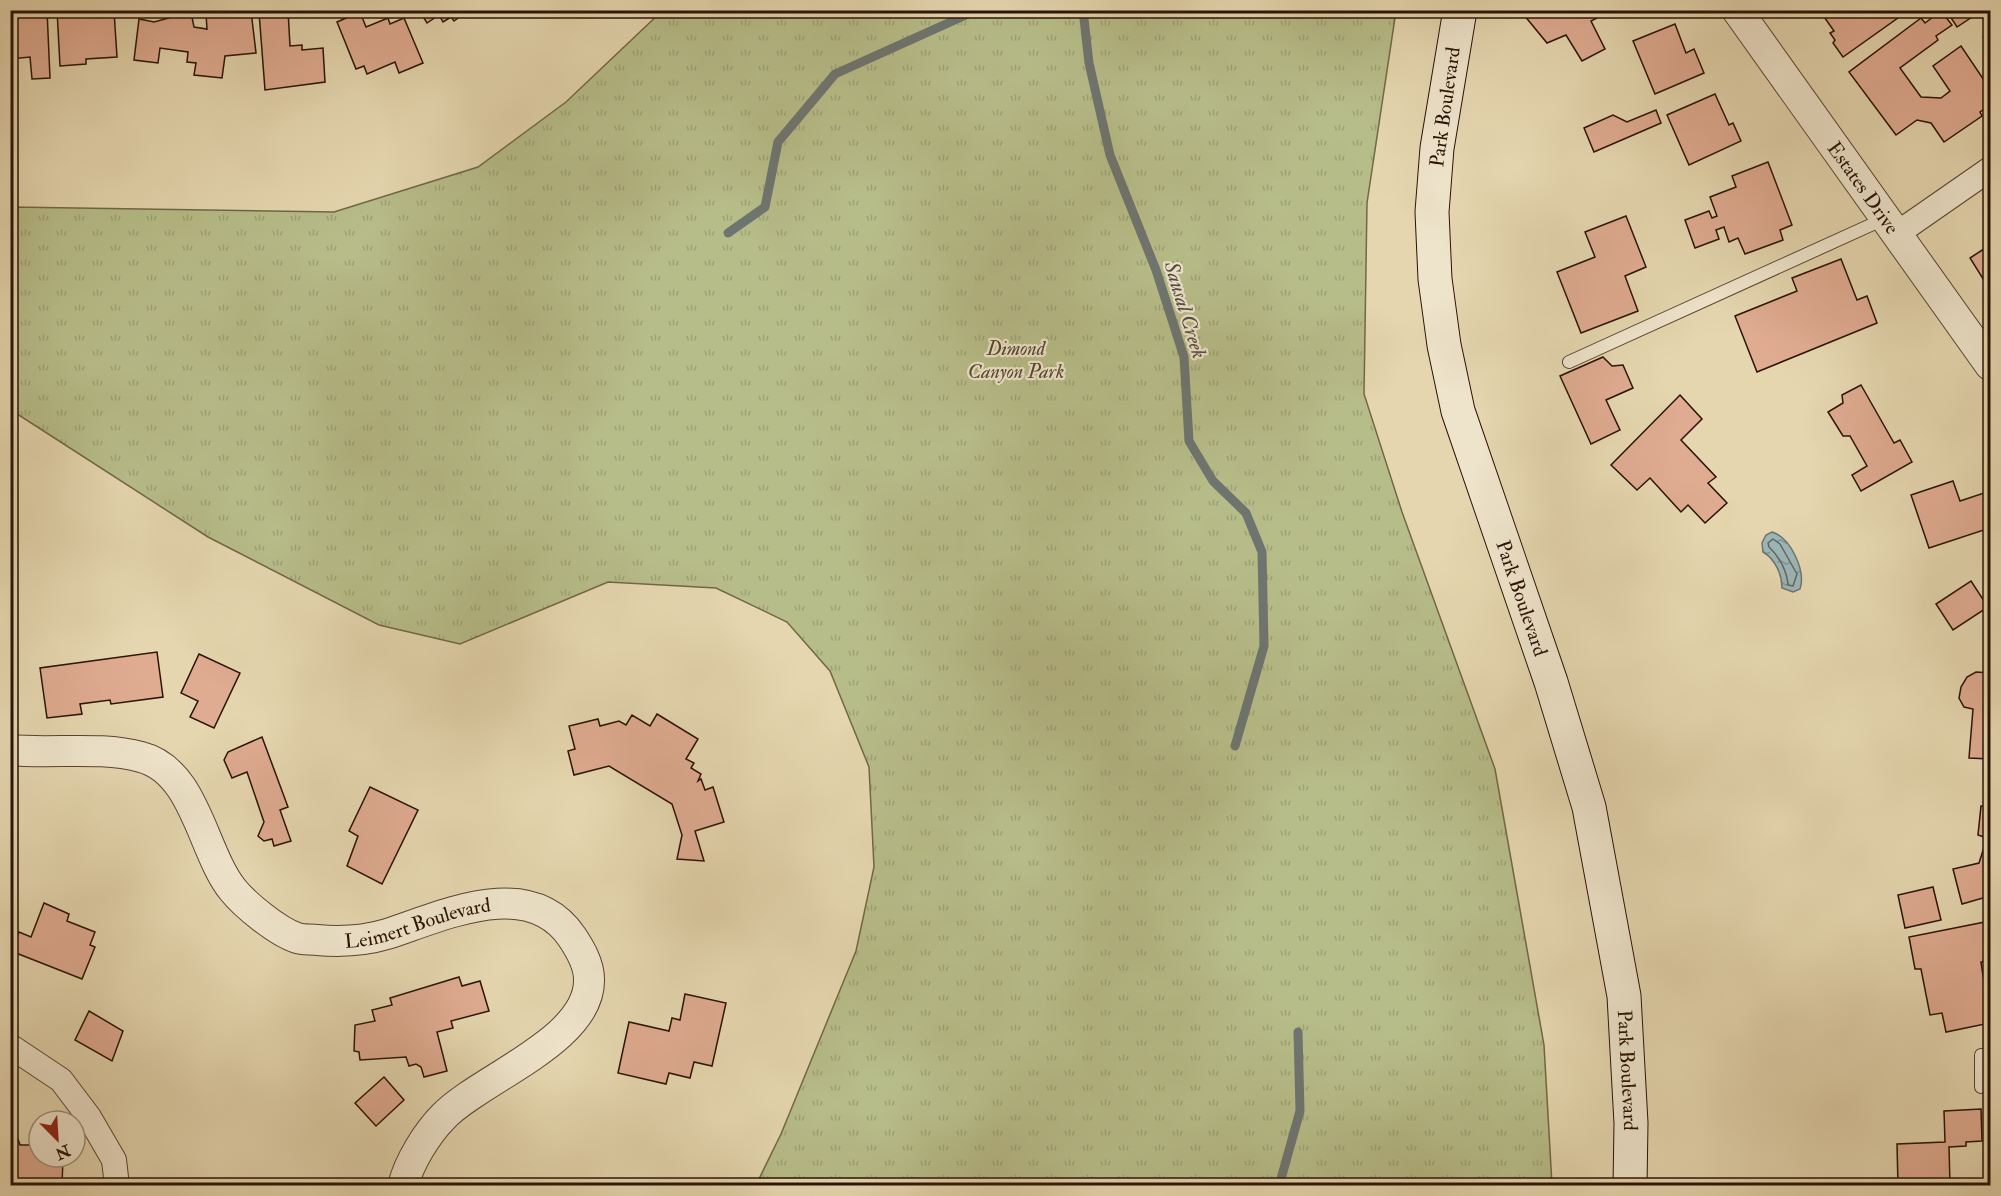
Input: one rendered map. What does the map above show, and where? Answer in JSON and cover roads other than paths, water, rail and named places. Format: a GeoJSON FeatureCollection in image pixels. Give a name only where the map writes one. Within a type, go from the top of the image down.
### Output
{"type":"FeatureCollection","features":[{"type":"Feature","properties":{"kind":"main road","name":"Park Boulevard"},"geometry":{"type":"LineString","coordinates":[[1460,10],[1438,137],[1432,212],[1435,279],[1444,345],[1461,421],[1551,682],[1589,807],[1624,996],[1631,1123],[1630,1185]]}},
{"type":"Feature","properties":{"kind":"street","name":"Estates Drive"},"geometry":{"type":"LineString","coordinates":[[1737,10],[1990,365]]}},
{"type":"Feature","properties":{"kind":"street"},"geometry":{"type":"LineString","coordinates":[[1890,227],[1990,169]]}},
{"type":"Feature","properties":{"kind":"street","name":"Leimert Boulevard"},"geometry":{"type":"LineString","coordinates":[[10,750],[142,757],[167,769],[190,801],[204,836],[232,889],[265,919],[297,938],[342,942],[385,935],[435,916],[487,903],[529,906],[563,923],[582,951],[589,979],[580,1012],[555,1039],[444,1116],[421,1147],[403,1185]]}},
{"type":"Feature","properties":{"kind":"street"},"geometry":{"type":"LineString","coordinates":[[10,1046],[61,1080],[89,1117],[114,1160],[117,1185]]}},
{"type":"Feature","properties":{"kind":"lane"},"geometry":{"type":"LineString","coordinates":[[1569,362],[1890,227]]}},
{"type":"Feature","properties":{"kind":"lane"},"geometry":{"type":"LineString","coordinates":[[1981,1087],[1981,1055],[1990,1055]]}},
{"type":"Feature","properties":{"kind":"water"},"geometry":{"type":"Polygon","coordinates":[[[1772,532],[1779,535],[1791,548],[1799,565],[1800,589],[1793,592],[1782,588],[1777,567],[1763,552],[1762,543],[1766,535],[1772,532]]]}},
{"type":"Feature","properties":{"kind":"waterway"},"geometry":{"type":"LineString","coordinates":[[728,233],[765,207],[778,142],[835,74],[977,10]]}},
{"type":"Feature","properties":{"kind":"waterway","name":"Sausal Creek"},"geometry":{"type":"LineString","coordinates":[[1083,10],[1089,63],[1110,155],[1156,270],[1184,357],[1189,441],[1213,481],[1246,513],[1262,552],[1264,646],[1235,746]]}},
{"type":"Feature","properties":{"kind":"waterway","name":"Sausal Creek"},"geometry":{"type":"LineString","coordinates":[[1279,1186],[1300,1111],[1298,1032]]}},
{"type":"Feature","properties":{"kind":"park label","name":"Dimond Canyon Park"},"geometry":{"type":"Point","coordinates":[1016,360]}}]}
